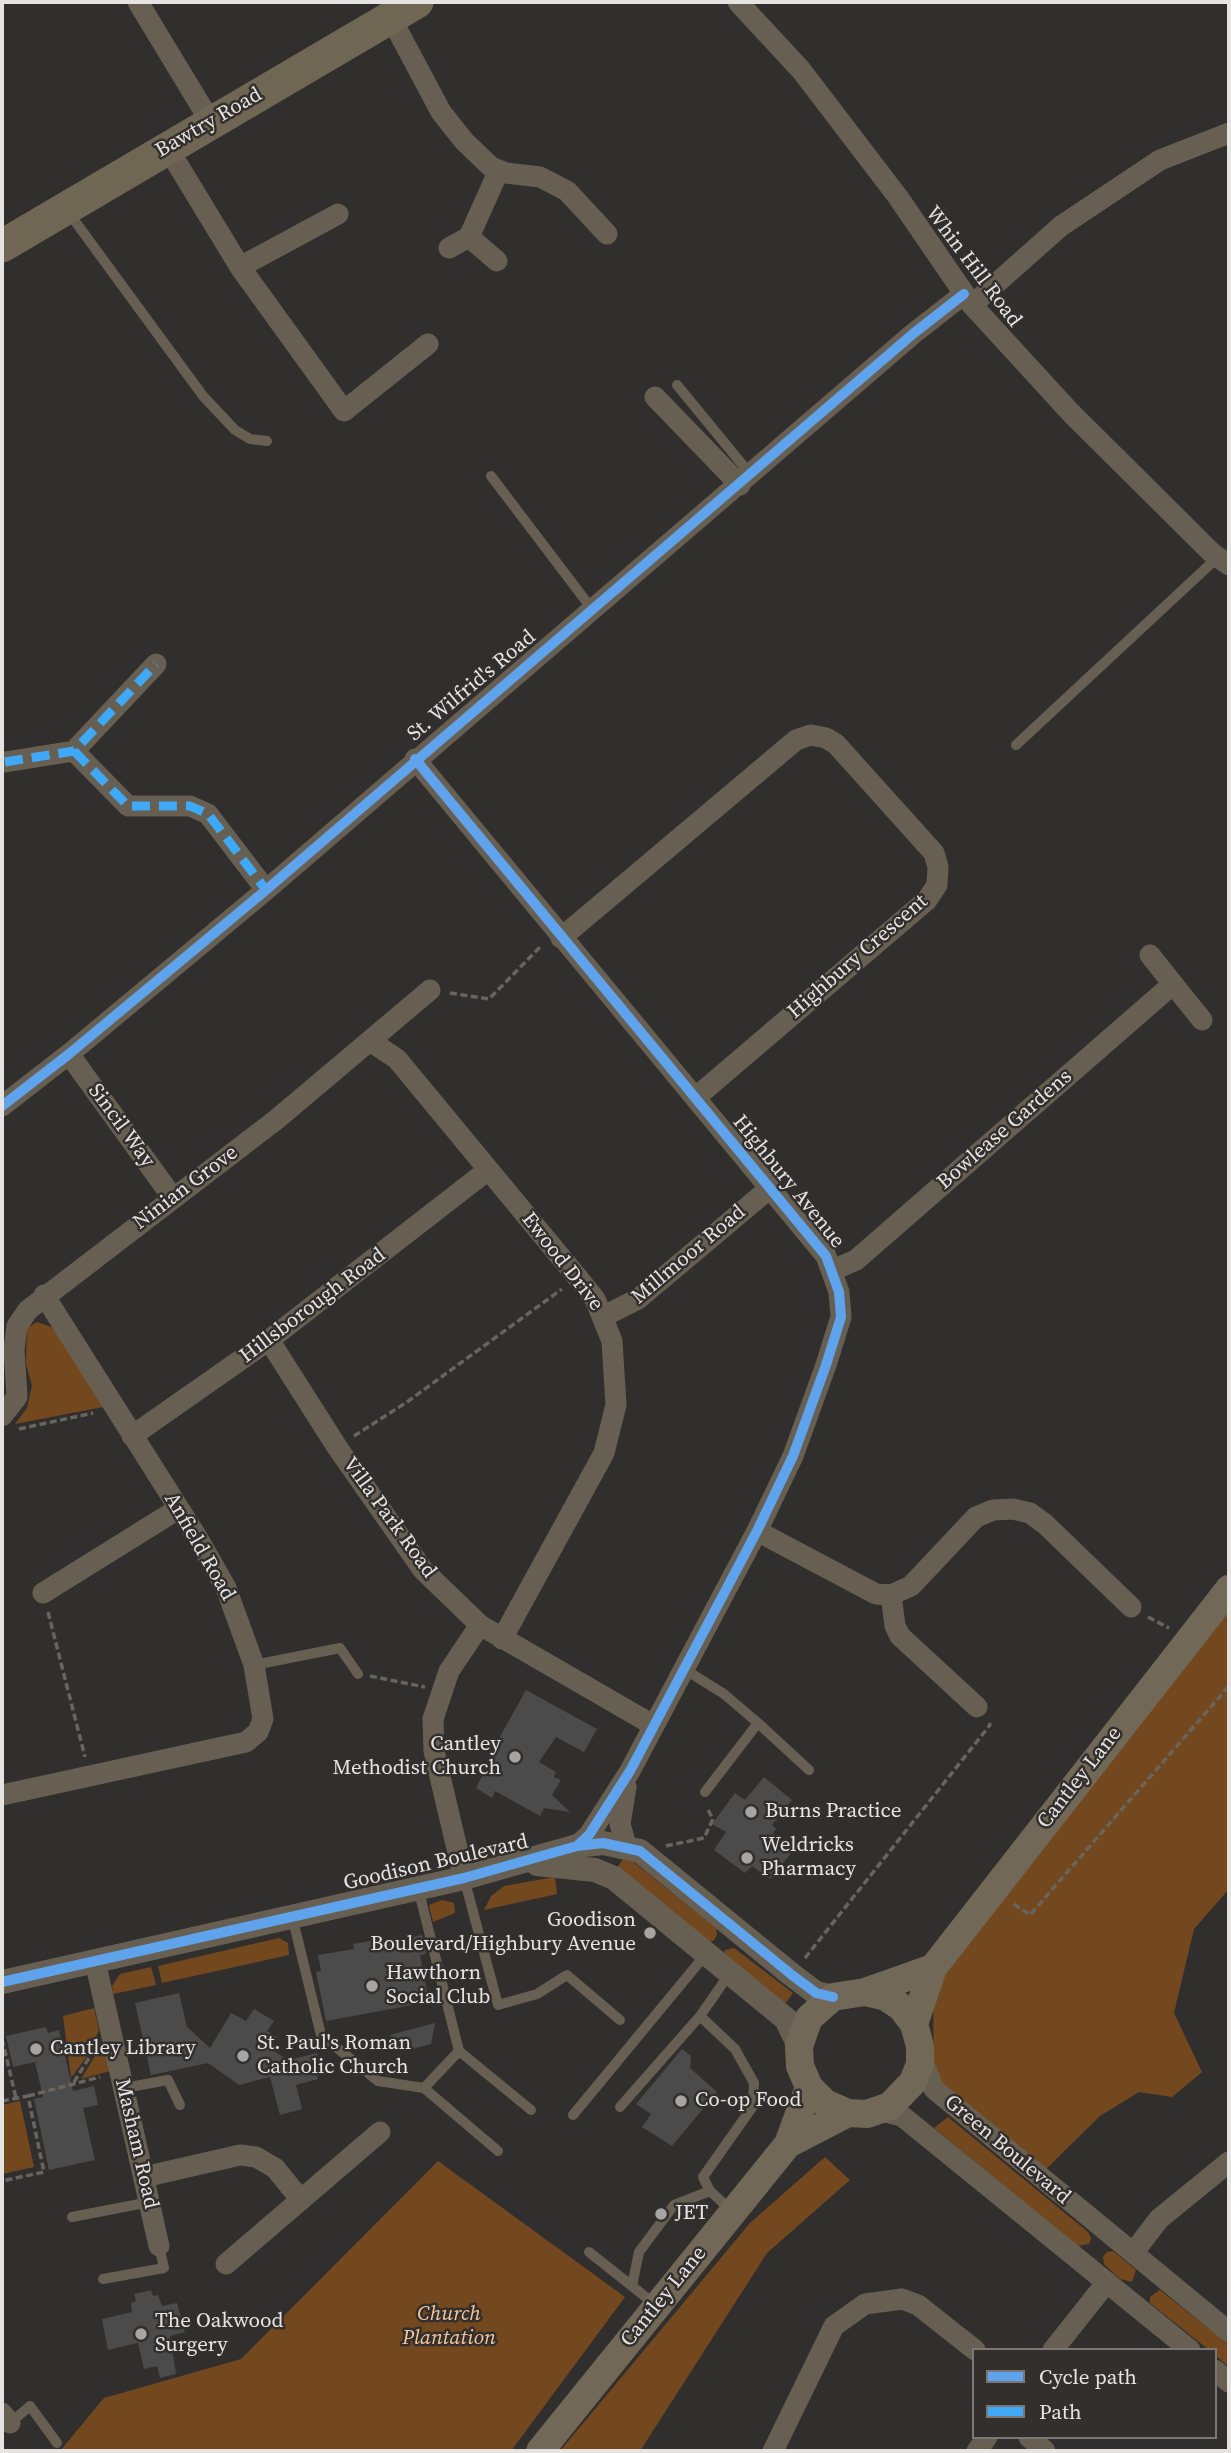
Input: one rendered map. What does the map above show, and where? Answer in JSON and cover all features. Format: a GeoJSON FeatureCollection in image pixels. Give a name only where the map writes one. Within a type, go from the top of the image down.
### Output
{"type":"FeatureCollection","features":[{"type":"Feature","properties":{"kind":"highway","name":"Bawtry Road"},"geometry":{"type":"LineString","coordinates":[[2,246],[210,121],[404,10]]}},
{"type":"Feature","properties":{"kind":"main road","name":"Cantley Lane"},"geometry":{"type":"LineString","coordinates":[[914,2024],[933,1968],[1229,1589]]}},
{"type":"Feature","properties":{"kind":"main road"},"geometry":{"type":"LineString","coordinates":[[865,1992],[886,1997],[901,2007],[914,2024],[920,2055],[914,2082],[905,2094],[890,2106],[849,2113],[825,2103],[809,2087],[800,2066],[799,2046],[809,2018],[833,1997],[865,1992],[933,1968]]}},
{"type":"Feature","properties":{"kind":"main road","name":"Cantley Lane"},"geometry":{"type":"LineString","coordinates":[[540,2451],[788,2144],[809,2087]]}},
{"type":"Feature","properties":{"kind":"main road","name":"Cantley Lane"},"geometry":{"type":"LineString","coordinates":[[788,2144],[849,2113]]}},
{"type":"Feature","properties":{"kind":"street"},"geometry":{"type":"LineString","coordinates":[[138,2],[210,121]]}},
{"type":"Feature","properties":{"kind":"street","name":"Whin Hill Road"},"geometry":{"type":"LineString","coordinates":[[738,2],[801,70],[898,197],[968,299],[1071,413],[1224,561]]}},
{"type":"Feature","properties":{"kind":"street"},"geometry":{"type":"LineString","coordinates":[[404,10],[441,112],[464,141],[491,167],[541,177],[567,191],[607,234]]}},
{"type":"Feature","properties":{"kind":"street","name":"St. Wilfrid's Road"},"geometry":{"type":"LineString","coordinates":[[2,1104],[69,1054],[266,890],[415,759],[746,480],[914,333],[968,299],[1060,226],[1160,160],[1229,132]]}},
{"type":"Feature","properties":{"kind":"street"},"geometry":{"type":"LineString","coordinates":[[167,147],[240,267],[344,411],[428,344]]}},
{"type":"Feature","properties":{"kind":"street"},"geometry":{"type":"LineString","coordinates":[[449,248],[469,237],[499,170]]}},
{"type":"Feature","properties":{"kind":"street"},"geometry":{"type":"LineString","coordinates":[[240,267],[338,214]]}},
{"type":"Feature","properties":{"kind":"street"},"geometry":{"type":"LineString","coordinates":[[469,237],[497,261]]}},
{"type":"Feature","properties":{"kind":"street"},"geometry":{"type":"LineString","coordinates":[[655,397],[746,480]]}},
{"type":"Feature","properties":{"kind":"street"},"geometry":{"type":"LineString","coordinates":[[5,762],[74,751],[156,664]]}},
{"type":"Feature","properties":{"kind":"street","name":"Highbury Crescent"},"geometry":{"type":"LineString","coordinates":[[561,938],[796,740],[811,735],[836,744],[934,853],[938,867],[937,885],[927,900],[695,1098]]}},
{"type":"Feature","properties":{"kind":"street"},"geometry":{"type":"LineString","coordinates":[[74,751],[128,806],[190,806],[208,814],[266,890]]}},
{"type":"Feature","properties":{"kind":"street","name":"Highbury Avenue"},"geometry":{"type":"LineString","coordinates":[[415,759],[770,1188],[833,1270],[839,1292],[838,1330],[793,1456],[757,1531],[630,1771]]}},
{"type":"Feature","properties":{"kind":"street"},"geometry":{"type":"LineString","coordinates":[[1150,955],[1202,1020]]}},
{"type":"Feature","properties":{"kind":"street","name":"Bowlease Gardens"},"geometry":{"type":"LineString","coordinates":[[833,1270],[856,1260],[1173,984]]}},
{"type":"Feature","properties":{"kind":"street","name":"Ninian Grove"},"geometry":{"type":"LineString","coordinates":[[3,1415],[17,1396],[14,1349],[17,1326],[44,1295],[277,1119],[430,990]]}},
{"type":"Feature","properties":{"kind":"street","name":"Ewood Drive"},"geometry":{"type":"LineString","coordinates":[[370,1041],[397,1059],[578,1278],[604,1316],[612,1340],[616,1405],[604,1453],[502,1639]]}},
{"type":"Feature","properties":{"kind":"street","name":"Sincil Way"},"geometry":{"type":"LineString","coordinates":[[69,1054],[173,1198]]}},
{"type":"Feature","properties":{"kind":"street","name":"Hillsborough Road"},"geometry":{"type":"LineString","coordinates":[[132,1436],[269,1340],[488,1170]]}},
{"type":"Feature","properties":{"kind":"street","name":"Millmoor Road"},"geometry":{"type":"LineString","coordinates":[[604,1316],[638,1299],[770,1188]]}},
{"type":"Feature","properties":{"kind":"street","name":"Anfield Road"},"geometry":{"type":"LineString","coordinates":[[2,1795],[246,1742],[258,1732],[263,1719],[254,1665],[226,1588],[44,1295]]}},
{"type":"Feature","properties":{"kind":"street","name":"Villa Park Road"},"geometry":{"type":"LineString","coordinates":[[269,1340],[337,1447],[423,1570],[480,1625],[561,1669],[653,1725]]}},
{"type":"Feature","properties":{"kind":"street"},"geometry":{"type":"LineString","coordinates":[[44,1593],[178,1509]]}},
{"type":"Feature","properties":{"kind":"street"},"geometry":{"type":"LineString","coordinates":[[757,1531],[876,1594],[891,1595],[911,1586],[976,1517],[993,1510],[1013,1509],[1030,1513],[1045,1524],[1131,1607]]}},
{"type":"Feature","properties":{"kind":"street"},"geometry":{"type":"LineString","coordinates":[[891,1595],[895,1626],[900,1636],[977,1707]]}},
{"type":"Feature","properties":{"kind":"street"},"geometry":{"type":"LineString","coordinates":[[464,1878],[434,1751],[433,1719],[449,1671],[480,1625]]}},
{"type":"Feature","properties":{"kind":"street"},"geometry":{"type":"LineString","coordinates":[[630,1771],[621,1810],[633,1848],[816,1993],[833,1997]]}},
{"type":"Feature","properties":{"kind":"street"},"geometry":{"type":"LineString","coordinates":[[577,1846],[589,1835],[630,1771]]}},
{"type":"Feature","properties":{"kind":"street","name":"Goodison Boulevard"},"geometry":{"type":"LineString","coordinates":[[2,1982],[464,1878],[526,1863],[577,1846],[603,1843],[633,1848]]}},
{"type":"Feature","properties":{"kind":"street","name":"Goodison Boulevard"},"geometry":{"type":"LineString","coordinates":[[526,1863],[595,1870],[614,1878],[786,2019],[799,2046]]}},
{"type":"Feature","properties":{"kind":"street"},"geometry":{"type":"LineString","coordinates":[[706,1954],[731,1925]]}},
{"type":"Feature","properties":{"kind":"street","name":"Masham Road"},"geometry":{"type":"LineString","coordinates":[[95,1961],[159,2246]]}},
{"type":"Feature","properties":{"kind":"street","name":"Green Boulevard"},"geometry":{"type":"LineString","coordinates":[[920,2055],[934,2089],[1229,2332]]}},
{"type":"Feature","properties":{"kind":"street","name":"Green Boulevard"},"geometry":{"type":"LineString","coordinates":[[878,2110],[902,2116],[1188,2348]]}},
{"type":"Feature","properties":{"kind":"street"},"geometry":{"type":"LineString","coordinates":[[226,2264],[380,2132]]}},
{"type":"Feature","properties":{"kind":"street"},"geometry":{"type":"LineString","coordinates":[[144,2177],[240,2155],[256,2157],[275,2168],[301,2200]]}},
{"type":"Feature","properties":{"kind":"street"},"geometry":{"type":"LineString","coordinates":[[1133,2253],[1159,2219],[1229,2162]]}},
{"type":"Feature","properties":{"kind":"street"},"geometry":{"type":"LineString","coordinates":[[1085,2264],[1108,2233]]}},
{"type":"Feature","properties":{"kind":"street"},"geometry":{"type":"LineString","coordinates":[[1131,2302],[1155,2271]]}},
{"type":"Feature","properties":{"kind":"street"},"geometry":{"type":"LineString","coordinates":[[1055,2348],[1107,2282]]}},
{"type":"Feature","properties":{"kind":"street"},"geometry":{"type":"LineString","coordinates":[[773,2451],[834,2326],[865,2304],[902,2299],[918,2305],[972,2348]]}},
{"type":"Feature","properties":{"kind":"street"},"geometry":{"type":"LineString","coordinates":[[1031,2439],[1045,2451]]}},
{"type":"Feature","properties":{"kind":"lane"},"geometry":{"type":"LineString","coordinates":[[66,208],[203,396],[235,430],[250,439],[267,441]]}},
{"type":"Feature","properties":{"kind":"lane"},"geometry":{"type":"LineString","coordinates":[[677,386],[746,480]]}},
{"type":"Feature","properties":{"kind":"lane"},"geometry":{"type":"LineString","coordinates":[[491,476],[592,609]]}},
{"type":"Feature","properties":{"kind":"lane"},"geometry":{"type":"LineString","coordinates":[[1016,745],[1224,561]]}},
{"type":"Feature","properties":{"kind":"lane"},"geometry":{"type":"LineString","coordinates":[[254,1665],[340,1648],[358,1674]]}},
{"type":"Feature","properties":{"kind":"lane"},"geometry":{"type":"LineString","coordinates":[[684,1669],[724,1694],[809,1770]]}},
{"type":"Feature","properties":{"kind":"lane"},"geometry":{"type":"LineString","coordinates":[[705,1792],[758,1723]]}},
{"type":"Feature","properties":{"kind":"lane"},"geometry":{"type":"LineString","coordinates":[[464,1878],[498,2005],[537,1994],[567,1975],[620,2020]]}},
{"type":"Feature","properties":{"kind":"lane"},"geometry":{"type":"LineString","coordinates":[[418,1888],[459,2051],[531,2110]]}},
{"type":"Feature","properties":{"kind":"lane"},"geometry":{"type":"LineString","coordinates":[[292,1916],[321,2035],[379,2081],[424,2088],[498,2151]]}},
{"type":"Feature","properties":{"kind":"lane"},"geometry":{"type":"LineString","coordinates":[[573,2115],[706,1954]]}},
{"type":"Feature","properties":{"kind":"lane"},"geometry":{"type":"LineString","coordinates":[[620,2107],[700,2017],[730,1973]]}},
{"type":"Feature","properties":{"kind":"lane"},"geometry":{"type":"LineString","coordinates":[[700,2017],[734,2049],[754,2083],[753,2106],[703,2177],[710,2191],[733,2212]]}},
{"type":"Feature","properties":{"kind":"lane"},"geometry":{"type":"LineString","coordinates":[[424,2088],[459,2051]]}},
{"type":"Feature","properties":{"kind":"lane"},"geometry":{"type":"LineString","coordinates":[[122,2080],[168,2080],[180,2105]]}},
{"type":"Feature","properties":{"kind":"lane"},"geometry":{"type":"LineString","coordinates":[[632,2286],[639,2252],[674,2205],[710,2191]]}},
{"type":"Feature","properties":{"kind":"lane"},"geometry":{"type":"LineString","coordinates":[[72,2217],[150,2202]]}},
{"type":"Feature","properties":{"kind":"lane"},"geometry":{"type":"LineString","coordinates":[[103,2279],[164,2268],[159,2246]]}},
{"type":"Feature","properties":{"kind":"lane"},"geometry":{"type":"LineString","coordinates":[[589,2252],[657,2306]]}},
{"type":"Feature","properties":{"kind":"lane"},"geometry":{"type":"LineString","coordinates":[[6,2418],[30,2406],[57,2443]]}},
{"type":"Feature","properties":{"kind":"path"},"geometry":{"type":"LineString","coordinates":[[430,990],[489,999],[539,946],[561,938]]}},
{"type":"Feature","properties":{"kind":"path"},"geometry":{"type":"LineString","coordinates":[[337,1447],[407,1402],[578,1278]]}},
{"type":"Feature","properties":{"kind":"path"},"geometry":{"type":"LineString","coordinates":[[3,1415],[7,1432],[97,1412],[117,1411]]}},
{"type":"Feature","properties":{"kind":"path"},"geometry":{"type":"LineString","coordinates":[[44,1593],[90,1777]]}},
{"type":"Feature","properties":{"kind":"path"},"geometry":{"type":"LineString","coordinates":[[1131,1607],[1188,1639]]}},
{"type":"Feature","properties":{"kind":"path"},"geometry":{"type":"LineString","coordinates":[[358,1674],[442,1691]]}},
{"type":"Feature","properties":{"kind":"path"},"geometry":{"type":"LineString","coordinates":[[993,1890],[1030,1916],[1229,1686]]}},
{"type":"Feature","properties":{"kind":"path"},"geometry":{"type":"LineString","coordinates":[[792,1975],[990,1725],[977,1707]]}},
{"type":"Feature","properties":{"kind":"path"},"geometry":{"type":"LineString","coordinates":[[633,1848],[704,1838],[713,1819],[706,1805]]}},
{"type":"Feature","properties":{"kind":"path"},"geometry":{"type":"LineString","coordinates":[[73,2084],[91,2057],[108,2020]]}},
{"type":"Feature","properties":{"kind":"path"},"geometry":{"type":"LineString","coordinates":[[2,2039],[16,2098]]}},
{"type":"Feature","properties":{"kind":"path"},"geometry":{"type":"LineString","coordinates":[[2,2101],[73,2084],[122,2080]]}},
{"type":"Feature","properties":{"kind":"path"},"geometry":{"type":"LineString","coordinates":[[2,2181],[44,2172],[28,2096]]}},
{"type":"Feature","properties":{"kind":"green space"},"geometry":{"type":"Polygon","coordinates":[[[37,1322],[54,1328],[108,1406],[15,1424],[27,1408],[32,1386],[26,1364],[27,1328],[37,1322]]]}},
{"type":"Feature","properties":{"kind":"green space"},"geometry":{"type":"Polygon","coordinates":[[[1229,1596],[1229,1889],[1194,1929],[1174,2013],[1202,2072],[1172,2097],[1139,2092],[1100,2116],[1038,2177],[934,2089],[933,1968],[1229,1596]]]}},
{"type":"Feature","properties":{"kind":"green space"},"geometry":{"type":"Polygon","coordinates":[[[624,1858],[631,1860],[716,1928],[717,1935],[713,1941],[706,1943],[614,1872],[624,1858]]]}},
{"type":"Feature","properties":{"kind":"green space"},"geometry":{"type":"Polygon","coordinates":[[[555,1877],[557,1894],[484,1910],[491,1896],[504,1886],[555,1877]]]}},
{"type":"Feature","properties":{"kind":"green space"},"geometry":{"type":"Polygon","coordinates":[[[442,1900],[454,1903],[455,1913],[433,1922],[429,1905],[442,1900]]]}},
{"type":"Feature","properties":{"kind":"green space"},"geometry":{"type":"Polygon","coordinates":[[[279,1938],[288,1943],[289,1955],[162,1983],[158,1966],[279,1938]]]}},
{"type":"Feature","properties":{"kind":"green space"},"geometry":{"type":"Polygon","coordinates":[[[734,1948],[793,1993],[783,2007],[723,1957],[725,1950],[734,1948]]]}},
{"type":"Feature","properties":{"kind":"green space"},"geometry":{"type":"Polygon","coordinates":[[[151,1967],[156,1985],[113,1994],[112,1986],[120,1974],[151,1967]]]}},
{"type":"Feature","properties":{"kind":"green space"},"geometry":{"type":"Polygon","coordinates":[[[94,2008],[99,2030],[88,2055],[71,2078],[63,2016],[94,2008]]]}},
{"type":"Feature","properties":{"kind":"green space"},"geometry":{"type":"Polygon","coordinates":[[[104,2041],[110,2071],[81,2079],[104,2041]]]}},
{"type":"Feature","properties":{"kind":"green space"},"geometry":{"type":"Polygon","coordinates":[[[20,2101],[34,2167],[2,2174],[2,2105],[20,2101]]]}},
{"type":"Feature","properties":{"kind":"green space"},"geometry":{"type":"Polygon","coordinates":[[[948,2117],[1088,2232],[1091,2238],[1089,2244],[1077,2246],[934,2128],[948,2117]]]}},
{"type":"Feature","properties":{"kind":"green space"},"geometry":{"type":"Polygon","coordinates":[[[825,2157],[850,2180],[767,2253],[640,2451],[560,2451],[750,2223],[825,2157]]]}},
{"type":"Feature","properties":{"kind":"green space","name":"Church Plantation"},"geometry":{"type":"Polygon","coordinates":[[[438,2161],[625,2297],[511,2451],[60,2451],[104,2398],[241,2359],[438,2161]]]}},
{"type":"Feature","properties":{"kind":"green space"},"geometry":{"type":"Polygon","coordinates":[[[1113,2251],[1136,2270],[1132,2282],[1120,2279],[1104,2264],[1103,2257],[1107,2252],[1113,2251]]]}},
{"type":"Feature","properties":{"kind":"green space"},"geometry":{"type":"Polygon","coordinates":[[[1160,2290],[1229,2345],[1229,2367],[1217,2357],[1217,2348],[1206,2348],[1150,2303],[1150,2297],[1160,2290]]]}},
{"type":"Feature","properties":{"kind":"building","name":"Cantley Methodist Church"},"geometry":{"type":"Polygon","coordinates":[[[526,1690],[597,1729],[584,1752],[556,1737],[539,1762],[556,1772],[554,1777],[561,1780],[552,1795],[570,1812],[544,1808],[540,1816],[495,1791],[492,1798],[476,1788],[494,1753],[492,1751],[526,1690]]]}},
{"type":"Feature","properties":{"kind":"building","name":"Burns Practice"},"geometry":{"type":"Polygon","coordinates":[[[764,1777],[792,1800],[772,1825],[776,1829],[773,1833],[793,1851],[770,1879],[752,1866],[745,1873],[714,1850],[726,1832],[712,1824],[735,1793],[745,1800],[764,1777]]]}},
{"type":"Feature","properties":{"kind":"building","name":"Hawthorn Social Club"},"geometry":{"type":"Polygon","coordinates":[[[422,1935],[426,1954],[420,1955],[429,2002],[326,2021],[316,1972],[321,1971],[318,1955],[354,1949],[353,1944],[381,1939],[382,1943],[422,1935]]]}},
{"type":"Feature","properties":{"kind":"building","name":"St. Paul's Roman Catholic Church"},"geometry":{"type":"Polygon","coordinates":[[[179,1993],[187,2027],[210,2048],[231,2013],[246,2021],[254,2009],[274,2021],[267,2031],[277,2037],[270,2049],[289,2060],[317,2053],[321,2069],[316,2071],[318,2079],[296,2085],[302,2109],[280,2115],[270,2077],[239,2085],[208,2063],[151,2075],[135,2003],[179,1993]]]}},
{"type":"Feature","properties":{"kind":"building"},"geometry":{"type":"Polygon","coordinates":[[[435,2023],[431,2044],[404,2051],[390,2035],[435,2023]]]}},
{"type":"Feature","properties":{"kind":"building"},"geometry":{"type":"Polygon","coordinates":[[[46,2027],[48,2033],[59,2030],[73,2091],[94,2086],[98,2105],[83,2108],[95,2160],[49,2170],[34,2099],[43,2097],[35,2062],[13,2067],[6,2036],[46,2027]]]}},
{"type":"Feature","properties":{"kind":"building"},"geometry":{"type":"Polygon","coordinates":[[[682,2049],[691,2056],[690,2068],[717,2092],[672,2146],[642,2127],[651,2114],[636,2104],[682,2049]]]}},
{"type":"Feature","properties":{"kind":"building","name":"The Oakwood Surgery"},"geometry":{"type":"Polygon","coordinates":[[[151,2290],[153,2296],[158,2295],[162,2306],[177,2303],[185,2332],[170,2336],[176,2374],[160,2378],[157,2366],[144,2369],[138,2343],[108,2350],[102,2319],[132,2312],[131,2303],[136,2301],[134,2294],[151,2290]]]}},
{"type":"Feature","properties":{"kind":"marked path"},"geometry":{"type":"LineString","coordinates":[[5,762],[74,751],[156,664]]}},
{"type":"Feature","properties":{"kind":"marked path"},"geometry":{"type":"LineString","coordinates":[[74,751],[128,806],[190,806],[208,814],[266,890]]}},
{"type":"Feature","properties":{"kind":"cycle path"},"geometry":{"type":"LineString","coordinates":[[2,1106],[69,1054],[266,890],[914,333],[964,294]]}},
{"type":"Feature","properties":{"kind":"cycle path"},"geometry":{"type":"LineString","coordinates":[[415,759],[826,1256],[839,1292],[841,1317],[793,1456],[757,1531],[630,1771],[589,1835],[577,1846]]}},
{"type":"Feature","properties":{"kind":"cycle path"},"geometry":{"type":"LineString","coordinates":[[2,1982],[464,1878],[577,1846],[603,1843],[640,1851],[792,1975],[816,1993],[833,1997]]}},
{"type":"Feature","properties":{"kind":"place","name":"Cantley Methodist Church"},"geometry":{"type":"Point","coordinates":[515,1757]}},
{"type":"Feature","properties":{"kind":"place","name":"Burns Practice"},"geometry":{"type":"Point","coordinates":[751,1812]}},
{"type":"Feature","properties":{"kind":"place","name":"Weldricks Pharmacy"},"geometry":{"type":"Point","coordinates":[747,1858]}},
{"type":"Feature","properties":{"kind":"place","name":"Goodison Boulevard/Highbury Avenue"},"geometry":{"type":"Point","coordinates":[650,1933]}},
{"type":"Feature","properties":{"kind":"place","name":"Hawthorn Social Club"},"geometry":{"type":"Point","coordinates":[372,1986]}},
{"type":"Feature","properties":{"kind":"place","name":"Cantley Library"},"geometry":{"type":"Point","coordinates":[36,2049]}},
{"type":"Feature","properties":{"kind":"place","name":"St. Paul's Roman Catholic Church"},"geometry":{"type":"Point","coordinates":[243,2056]}},
{"type":"Feature","properties":{"kind":"place","name":"Co-op Food"},"geometry":{"type":"Point","coordinates":[681,2101]}},
{"type":"Feature","properties":{"kind":"place","name":"JET"},"geometry":{"type":"Point","coordinates":[661,2214]}},
{"type":"Feature","properties":{"kind":"place","name":"The Oakwood Surgery"},"geometry":{"type":"Point","coordinates":[141,2334]}}]}
